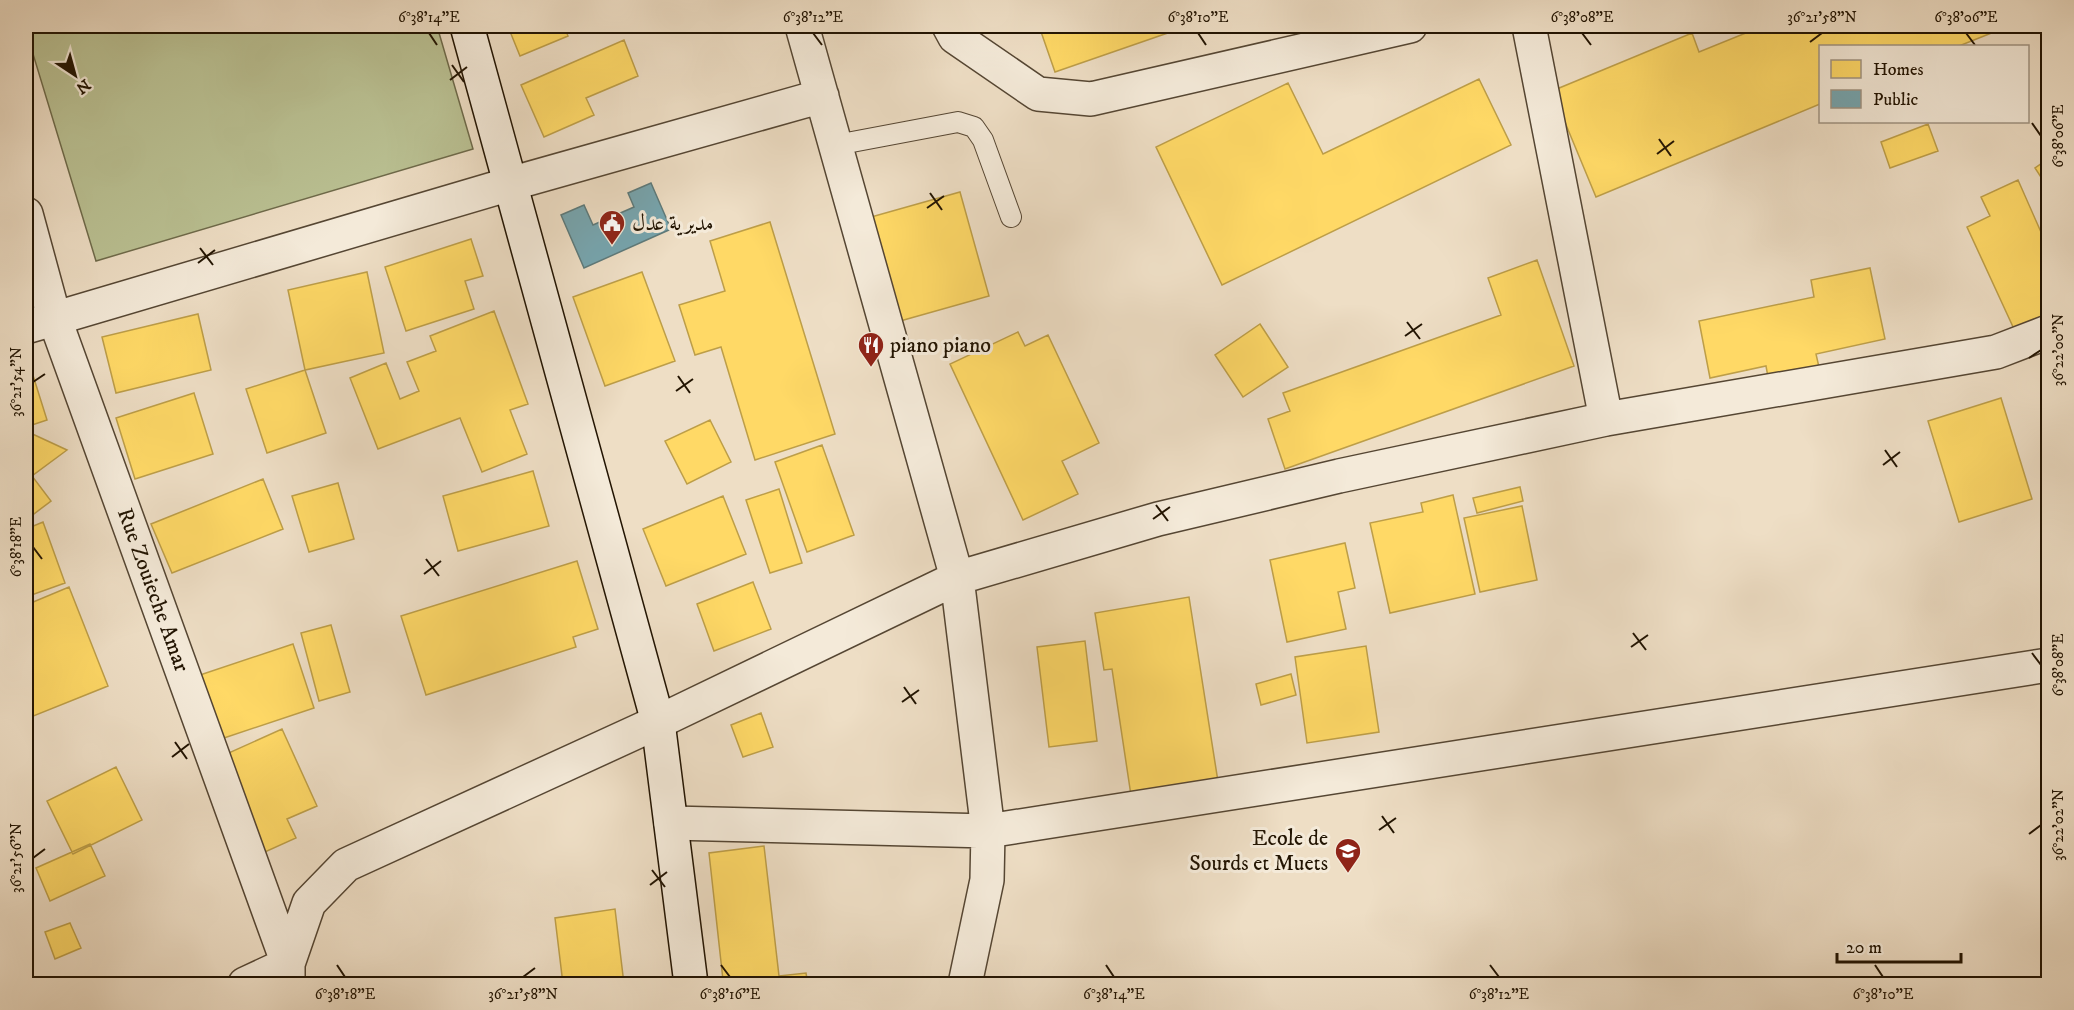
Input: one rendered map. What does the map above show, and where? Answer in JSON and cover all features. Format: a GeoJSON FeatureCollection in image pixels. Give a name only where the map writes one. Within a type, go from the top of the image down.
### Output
{"type":"FeatureCollection","features":[{"type":"Feature","properties":{"kind":"street"},"geometry":{"type":"LineString","coordinates":[[467,26],[658,722],[691,984]]}},
{"type":"Feature","properties":{"kind":"street"},"geometry":{"type":"LineString","coordinates":[[802,26],[957,578],[988,831],[987,880],[965,984]]}},
{"type":"Feature","properties":{"kind":"street"},"geometry":{"type":"LineString","coordinates":[[949,26],[955,38],[1038,94],[1092,99],[1410,26]]}},
{"type":"Feature","properties":{"kind":"street"},"geometry":{"type":"LineString","coordinates":[[1529,26],[1606,419]]}},
{"type":"Feature","properties":{"kind":"street"},"geometry":{"type":"LineString","coordinates":[[40,322],[510,183],[822,96]]}},
{"type":"Feature","properties":{"kind":"street","name":"Rue Zouieche Amar"},"geometry":{"type":"LineString","coordinates":[[26,214],[40,322],[288,974]]}},
{"type":"Feature","properties":{"kind":"street"},"geometry":{"type":"LineString","coordinates":[[245,984],[288,974],[309,903],[346,865],[658,722],[957,578],[1158,519],[1339,476],[1606,419],[1996,352],[2049,332]]}},
{"type":"Feature","properties":{"kind":"street"},"geometry":{"type":"LineString","coordinates":[[671,823],[988,831],[2049,665]]}},
{"type":"Feature","properties":{"kind":"lane"},"geometry":{"type":"LineString","coordinates":[[836,145],[958,122],[974,127],[983,140],[1011,217]]}},
{"type":"Feature","properties":{"kind":"green space"},"geometry":{"type":"Polygon","coordinates":[[[26,26],[437,26],[473,149],[96,261],[26,26]]]}},
{"type":"Feature","properties":{"kind":"building: Homes"},"geometry":{"type":"Polygon","coordinates":[[[517,26],[564,26],[568,36],[520,56],[509,29],[517,26]]]}},
{"type":"Feature","properties":{"kind":"building: Homes"},"geometry":{"type":"Polygon","coordinates":[[[1039,26],[1188,26],[1055,72],[1039,26]]]}},
{"type":"Feature","properties":{"kind":"building: Homes"},"geometry":{"type":"Polygon","coordinates":[[[1763,26],[2009,26],[1962,45],[1819,45],[1819,104],[1596,197],[1552,91],[1692,33],[1699,52],[1763,26]]]}},
{"type":"Feature","properties":{"kind":"building: Homes"},"geometry":{"type":"Polygon","coordinates":[[[624,40],[638,76],[586,98],[594,115],[544,137],[521,85],[624,40]]]}},
{"type":"Feature","properties":{"kind":"building: Homes"},"geometry":{"type":"Polygon","coordinates":[[[1479,79],[1511,145],[1222,285],[1156,147],[1288,83],[1323,154],[1479,79]]]}},
{"type":"Feature","properties":{"kind":"building: Homes"},"geometry":{"type":"Polygon","coordinates":[[[1928,124],[1938,151],[1890,168],[1881,142],[1928,124]]]}},
{"type":"Feature","properties":{"kind":"building: Homes"},"geometry":{"type":"Polygon","coordinates":[[[2048,159],[2048,188],[2035,168],[2048,159]]]}},
{"type":"Feature","properties":{"kind":"building: Homes"},"geometry":{"type":"Polygon","coordinates":[[[2018,180],[2048,248],[2048,313],[2014,329],[1967,227],[1990,216],[1981,197],[2018,180]]]}},
{"type":"Feature","properties":{"kind":"building: Homes"},"geometry":{"type":"Polygon","coordinates":[[[960,192],[989,296],[893,323],[864,219],[960,192]]]}},
{"type":"Feature","properties":{"kind":"building: Homes"},"geometry":{"type":"Polygon","coordinates":[[[770,222],[835,434],[755,460],[721,347],[695,355],[679,305],[725,291],[710,241],[770,222]]]}},
{"type":"Feature","properties":{"kind":"building: Homes"},"geometry":{"type":"Polygon","coordinates":[[[471,239],[483,276],[465,281],[474,309],[406,331],[385,267],[471,239]]]}},
{"type":"Feature","properties":{"kind":"building: Homes"},"geometry":{"type":"Polygon","coordinates":[[[1537,260],[1574,366],[1285,469],[1268,419],[1290,411],[1283,393],[1501,315],[1488,278],[1537,260]]]}},
{"type":"Feature","properties":{"kind":"building: Homes"},"geometry":{"type":"Polygon","coordinates":[[[1870,268],[1885,339],[1816,354],[1821,376],[1770,388],[1766,366],[1710,378],[1699,321],[1814,297],[1811,280],[1870,268]]]}},
{"type":"Feature","properties":{"kind":"building: Homes"},"geometry":{"type":"Polygon","coordinates":[[[367,272],[384,353],[305,370],[288,290],[367,272]]]}},
{"type":"Feature","properties":{"kind":"building: Homes"},"geometry":{"type":"Polygon","coordinates":[[[642,272],[675,361],[605,386],[573,297],[642,272]]]}},
{"type":"Feature","properties":{"kind":"building: Homes"},"geometry":{"type":"Polygon","coordinates":[[[494,311],[528,404],[510,410],[527,454],[482,472],[460,418],[378,449],[350,378],[386,363],[400,399],[419,391],[407,362],[436,351],[430,336],[494,311]]]}},
{"type":"Feature","properties":{"kind":"building: Homes"},"geometry":{"type":"Polygon","coordinates":[[[198,314],[211,370],[116,393],[102,337],[198,314]]]}},
{"type":"Feature","properties":{"kind":"building: Homes"},"geometry":{"type":"Polygon","coordinates":[[[1260,324],[1288,367],[1243,397],[1215,355],[1260,324]]]}},
{"type":"Feature","properties":{"kind":"building: Homes"},"geometry":{"type":"Polygon","coordinates":[[[1018,332],[1025,346],[1048,335],[1099,443],[1062,461],[1078,494],[1023,520],[950,364],[1018,332]]]}},
{"type":"Feature","properties":{"kind":"building: Homes"},"geometry":{"type":"Polygon","coordinates":[[[31,369],[47,420],[26,427],[26,371],[31,369]]]}},
{"type":"Feature","properties":{"kind":"building: Homes"},"geometry":{"type":"Polygon","coordinates":[[[305,370],[326,433],[267,453],[246,389],[305,370]]]}},
{"type":"Feature","properties":{"kind":"building: Homes"},"geometry":{"type":"Polygon","coordinates":[[[194,393],[213,454],[135,479],[116,418],[194,393]]]}},
{"type":"Feature","properties":{"kind":"building: Homes"},"geometry":{"type":"Polygon","coordinates":[[[2001,398],[2032,499],[1959,522],[1928,421],[2001,398]]]}},
{"type":"Feature","properties":{"kind":"building: Homes"},"geometry":{"type":"Polygon","coordinates":[[[710,420],[731,462],[687,484],[665,441],[710,420]]]}},
{"type":"Feature","properties":{"kind":"building: Homes"},"geometry":{"type":"Polygon","coordinates":[[[26,431],[67,450],[32,476],[51,501],[26,520],[26,431]]]}},
{"type":"Feature","properties":{"kind":"building: Homes"},"geometry":{"type":"Polygon","coordinates":[[[822,445],[854,535],[807,552],[775,462],[822,445]]]}},
{"type":"Feature","properties":{"kind":"building: Homes"},"geometry":{"type":"Polygon","coordinates":[[[533,471],[549,526],[458,551],[443,496],[533,471]]]}},
{"type":"Feature","properties":{"kind":"building: Homes"},"geometry":{"type":"Polygon","coordinates":[[[263,479],[283,529],[172,573],[151,524],[263,479]]]}},
{"type":"Feature","properties":{"kind":"building: Homes"},"geometry":{"type":"Polygon","coordinates":[[[338,483],[354,539],[309,552],[292,496],[338,483]]]}},
{"type":"Feature","properties":{"kind":"building: Homes"},"geometry":{"type":"Polygon","coordinates":[[[1520,487],[1523,501],[1477,513],[1473,498],[1520,487]]]}},
{"type":"Feature","properties":{"kind":"building: Homes"},"geometry":{"type":"Polygon","coordinates":[[[779,489],[802,563],[770,573],[746,500],[779,489]]]}},
{"type":"Feature","properties":{"kind":"building: Homes"},"geometry":{"type":"Polygon","coordinates":[[[1453,495],[1475,594],[1390,613],[1370,523],[1423,512],[1421,503],[1453,495]]]}},
{"type":"Feature","properties":{"kind":"building: Homes"},"geometry":{"type":"Polygon","coordinates":[[[723,496],[746,554],[666,586],[643,529],[723,496]]]}},
{"type":"Feature","properties":{"kind":"building: Homes"},"geometry":{"type":"Polygon","coordinates":[[[1522,506],[1537,580],[1480,592],[1464,518],[1522,506]]]}},
{"type":"Feature","properties":{"kind":"building: Homes"},"geometry":{"type":"Polygon","coordinates":[[[43,522],[65,583],[26,597],[26,529],[43,522]]]}},
{"type":"Feature","properties":{"kind":"building: Homes"},"geometry":{"type":"Polygon","coordinates":[[[1345,543],[1355,588],[1338,592],[1346,629],[1287,642],[1270,560],[1345,543]]]}},
{"type":"Feature","properties":{"kind":"building: Homes"},"geometry":{"type":"Polygon","coordinates":[[[577,561],[598,629],[573,637],[576,647],[426,695],[401,616],[577,561]]]}},
{"type":"Feature","properties":{"kind":"building: Homes"},"geometry":{"type":"Polygon","coordinates":[[[753,582],[771,629],[714,651],[697,604],[753,582]]]}},
{"type":"Feature","properties":{"kind":"building: Homes"},"geometry":{"type":"Polygon","coordinates":[[[69,587],[108,686],[26,719],[26,605],[69,587]]]}},
{"type":"Feature","properties":{"kind":"building: Homes"},"geometry":{"type":"Polygon","coordinates":[[[1189,597],[1219,788],[1132,802],[1112,669],[1104,670],[1095,613],[1189,597]]]}},
{"type":"Feature","properties":{"kind":"building: Homes"},"geometry":{"type":"Polygon","coordinates":[[[331,625],[350,692],[319,701],[301,633],[331,625]]]}},
{"type":"Feature","properties":{"kind":"building: Homes"},"geometry":{"type":"Polygon","coordinates":[[[1085,641],[1097,741],[1049,747],[1037,647],[1085,641]]]}},
{"type":"Feature","properties":{"kind":"building: Homes"},"geometry":{"type":"Polygon","coordinates":[[[293,644],[314,708],[215,741],[194,677],[293,644]]]}},
{"type":"Feature","properties":{"kind":"building: Homes"},"geometry":{"type":"Polygon","coordinates":[[[1366,646],[1379,732],[1307,743],[1295,657],[1366,646]]]}},
{"type":"Feature","properties":{"kind":"building: Homes"},"geometry":{"type":"Polygon","coordinates":[[[1291,674],[1296,695],[1261,705],[1256,684],[1291,674]]]}},
{"type":"Feature","properties":{"kind":"building: Homes"},"geometry":{"type":"Polygon","coordinates":[[[761,713],[773,747],[743,757],[731,725],[761,713]]]}},
{"type":"Feature","properties":{"kind":"building: Homes"},"geometry":{"type":"Polygon","coordinates":[[[282,729],[317,806],[287,819],[296,838],[245,861],[202,765],[282,729]]]}},
{"type":"Feature","properties":{"kind":"building: Homes"},"geometry":{"type":"Polygon","coordinates":[[[116,767],[142,820],[73,854],[47,801],[116,767]]]}},
{"type":"Feature","properties":{"kind":"building: Homes"},"geometry":{"type":"Polygon","coordinates":[[[90,844],[105,876],[50,901],[36,868],[90,844]]]}},
{"type":"Feature","properties":{"kind":"building: Homes"},"geometry":{"type":"Polygon","coordinates":[[[764,846],[779,976],[806,973],[808,984],[747,984],[746,978],[723,980],[709,853],[764,846]]]}},
{"type":"Feature","properties":{"kind":"building: Homes"},"geometry":{"type":"Polygon","coordinates":[[[615,909],[624,984],[563,984],[555,918],[615,909]]]}},
{"type":"Feature","properties":{"kind":"building: Homes"},"geometry":{"type":"Polygon","coordinates":[[[70,923],[81,948],[55,959],[45,932],[70,923]]]}},
{"type":"Feature","properties":{"kind":"building: Public"},"geometry":{"type":"Polygon","coordinates":[[[651,183],[671,229],[584,268],[561,215],[584,205],[593,225],[634,207],[628,193],[651,183]]]}},
{"type":"Feature","properties":{"kind":"place","name":"مديرية عدل"},"geometry":{"type":"Point","coordinates":[612,246]}},
{"type":"Feature","properties":{"kind":"place","name":"piano piano"},"geometry":{"type":"Point","coordinates":[871,368]}},
{"type":"Feature","properties":{"kind":"place","name":"Ecole de Sourds et Muets"},"geometry":{"type":"Point","coordinates":[1348,874]}}]}
